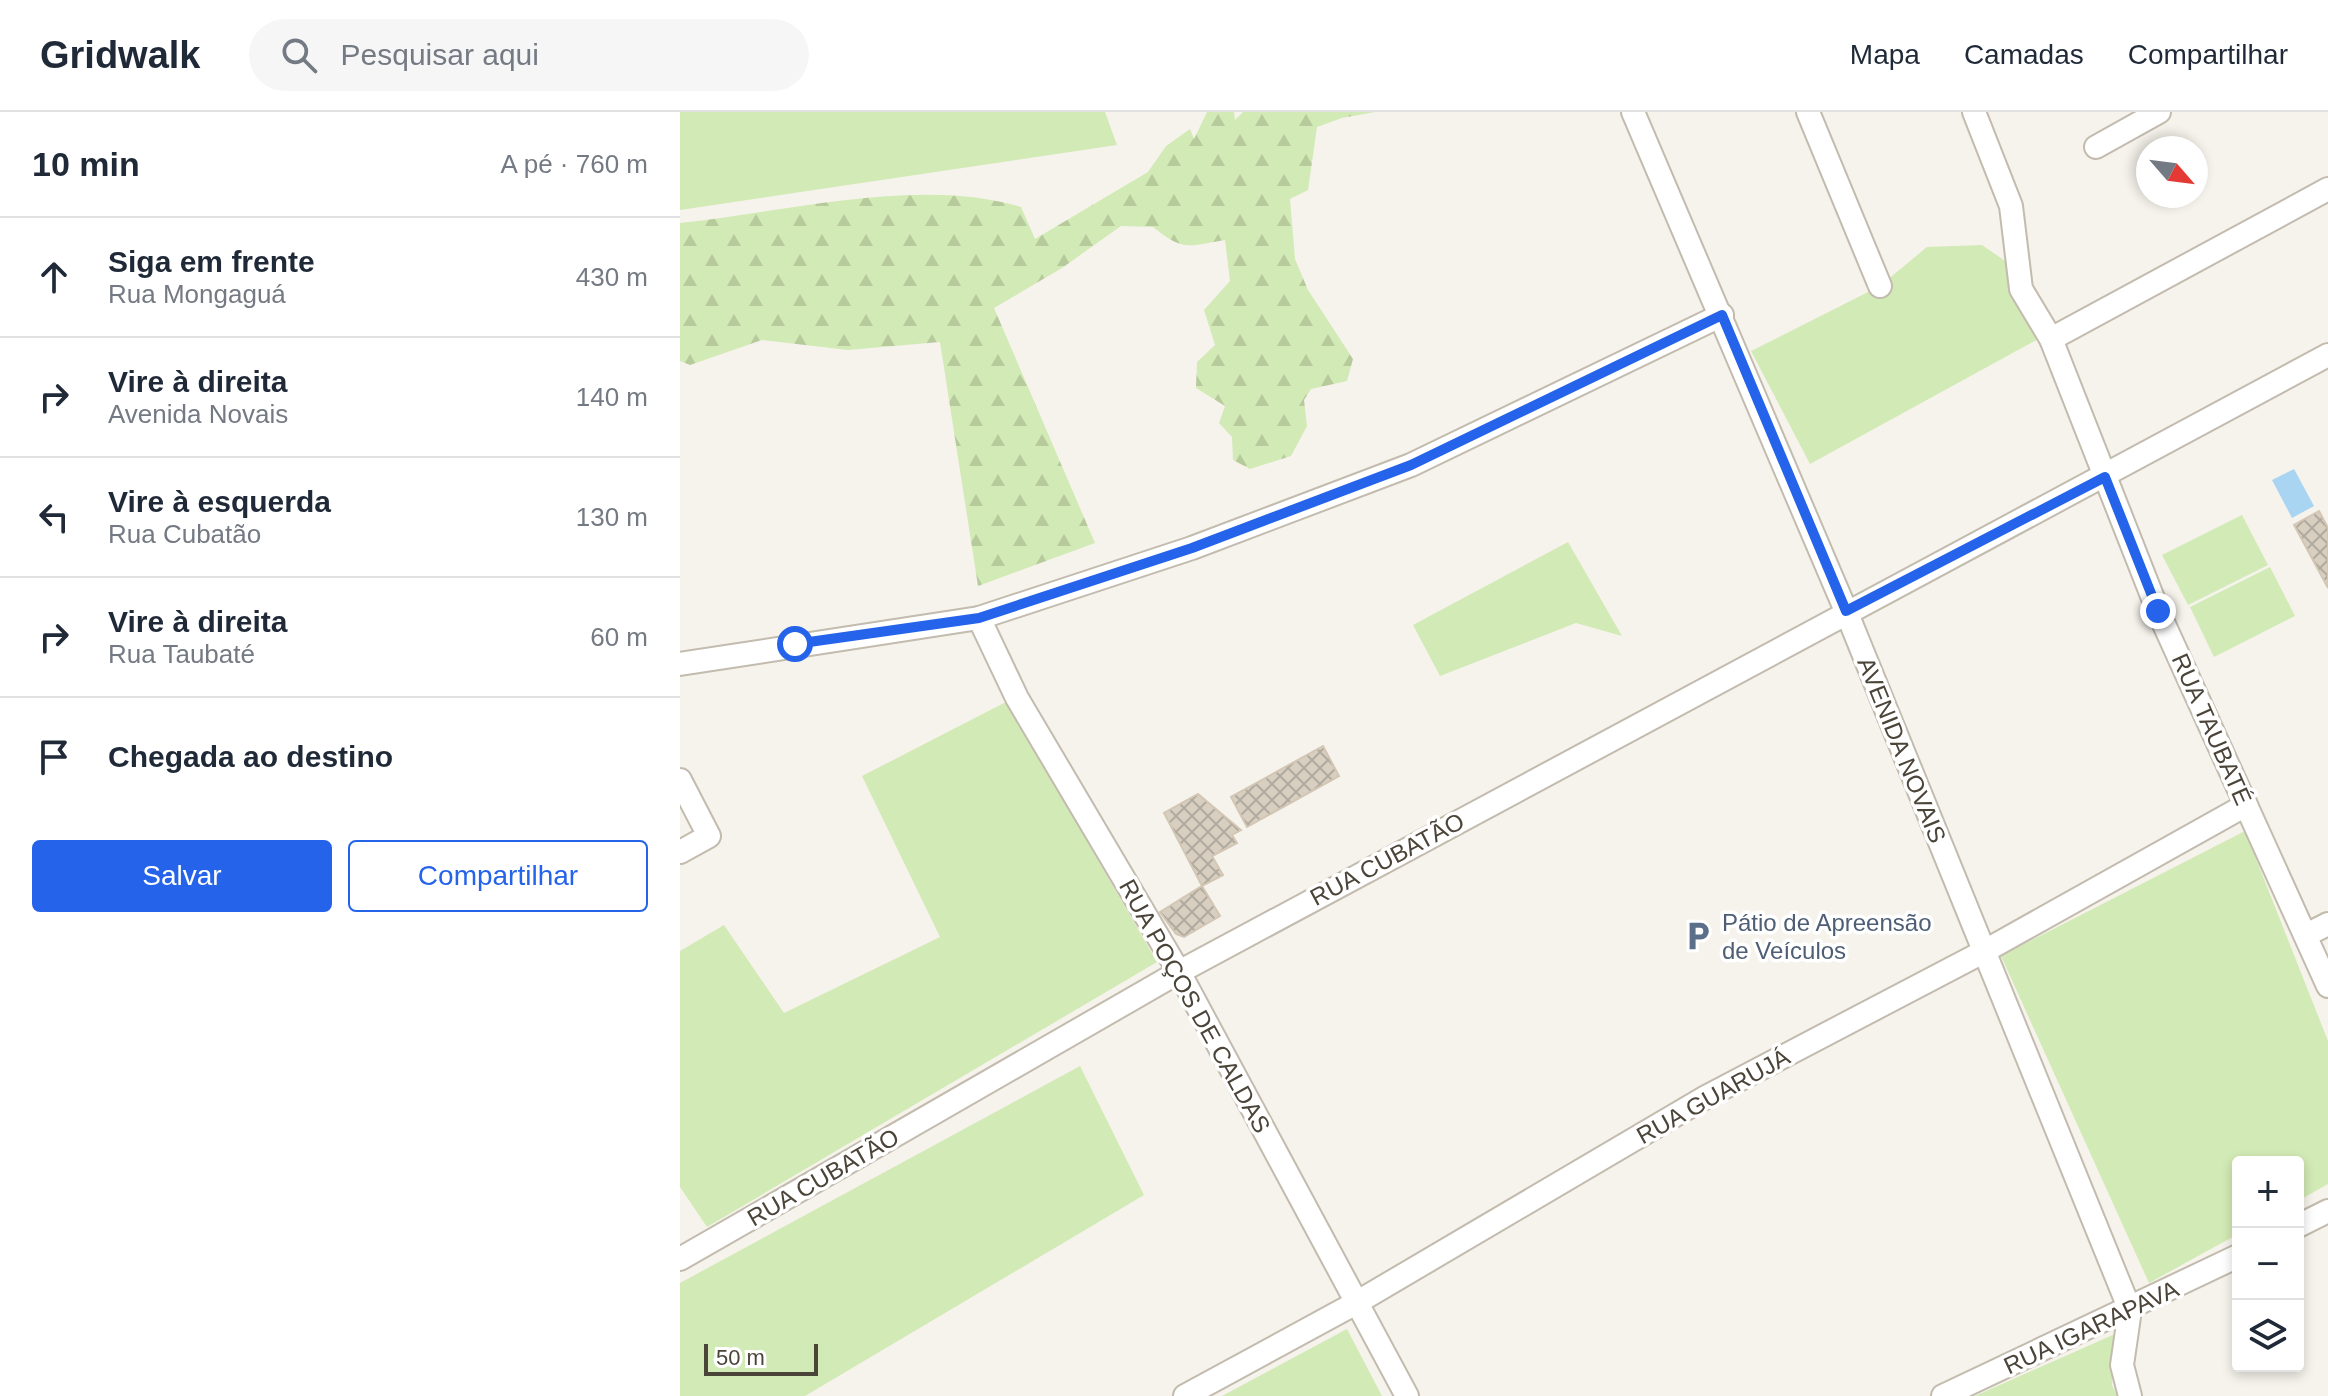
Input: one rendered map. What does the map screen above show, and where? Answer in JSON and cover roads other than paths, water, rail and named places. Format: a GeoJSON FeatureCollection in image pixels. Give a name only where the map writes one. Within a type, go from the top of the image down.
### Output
{"type":"FeatureCollection","features":[{"type":"Feature","properties":{"kind":"street","name":"AVENIDA NOVAIS"},"geometry":{"type":"LineString","coordinates":[[1633,112],[1846,611],[2130,1310]]}},
{"type":"Feature","properties":{"kind":"street"},"geometry":{"type":"LineString","coordinates":[[1808,112],[1880,286]]}},
{"type":"Feature","properties":{"kind":"street","name":"RUA TAUBATÉ"},"geometry":{"type":"LineString","coordinates":[[1974,112],[2011,206],[2021,289],[2051,339],[2158,611],[2328,986]]}},
{"type":"Feature","properties":{"kind":"street"},"geometry":{"type":"LineString","coordinates":[[2096,147],[2159,112]]}},
{"type":"Feature","properties":{"kind":"street"},"geometry":{"type":"LineString","coordinates":[[2051,339],[2328,189]]}},
{"type":"Feature","properties":{"kind":"street"},"geometry":{"type":"LineString","coordinates":[[680,664],[979,618],[1192,548],[1411,465],[1722,315]]}},
{"type":"Feature","properties":{"kind":"street","name":"RUA CUBATÃO"},"geometry":{"type":"LineString","coordinates":[[680,1259],[1179,972],[1846,611],[2105,477],[2328,355]]}},
{"type":"Feature","properties":{"kind":"street","name":"RUA POÇOS DE CALDAS"},"geometry":{"type":"LineString","coordinates":[[979,618],[1017,698],[1179,972],[1407,1396]]}},
{"type":"Feature","properties":{"kind":"street"},"geometry":{"type":"LineString","coordinates":[[680,780],[709,836],[680,852]]}},
{"type":"Feature","properties":{"kind":"street","name":"RUA GUARUJÁ"},"geometry":{"type":"LineString","coordinates":[[1185,1396],[1356,1303],[1706,1097],[1983,952],[2246,805]]}},
{"type":"Feature","properties":{"kind":"street"},"geometry":{"type":"LineString","coordinates":[[2306,935],[2328,924]]}},
{"type":"Feature","properties":{"kind":"street"},"geometry":{"type":"LineString","coordinates":[[2304,1223],[2328,1211]]}},
{"type":"Feature","properties":{"kind":"street","name":"RUA IGARAPAVA"},"geometry":{"type":"LineString","coordinates":[[1943,1396],[2232,1259]]}},
{"type":"Feature","properties":{"kind":"street"},"geometry":{"type":"LineString","coordinates":[[2130,1310],[2122,1365],[2130,1396]]}},
{"type":"Feature","properties":{"kind":"water"},"geometry":{"type":"Polygon","coordinates":[[[2294,469],[2314,506],[2292,518],[2272,480],[2294,469]]]}},
{"type":"Feature","properties":{"kind":"place","name":"Pátio de Apreensão de Veículos"},"geometry":{"type":"Point","coordinates":[1698,936]}}]}
